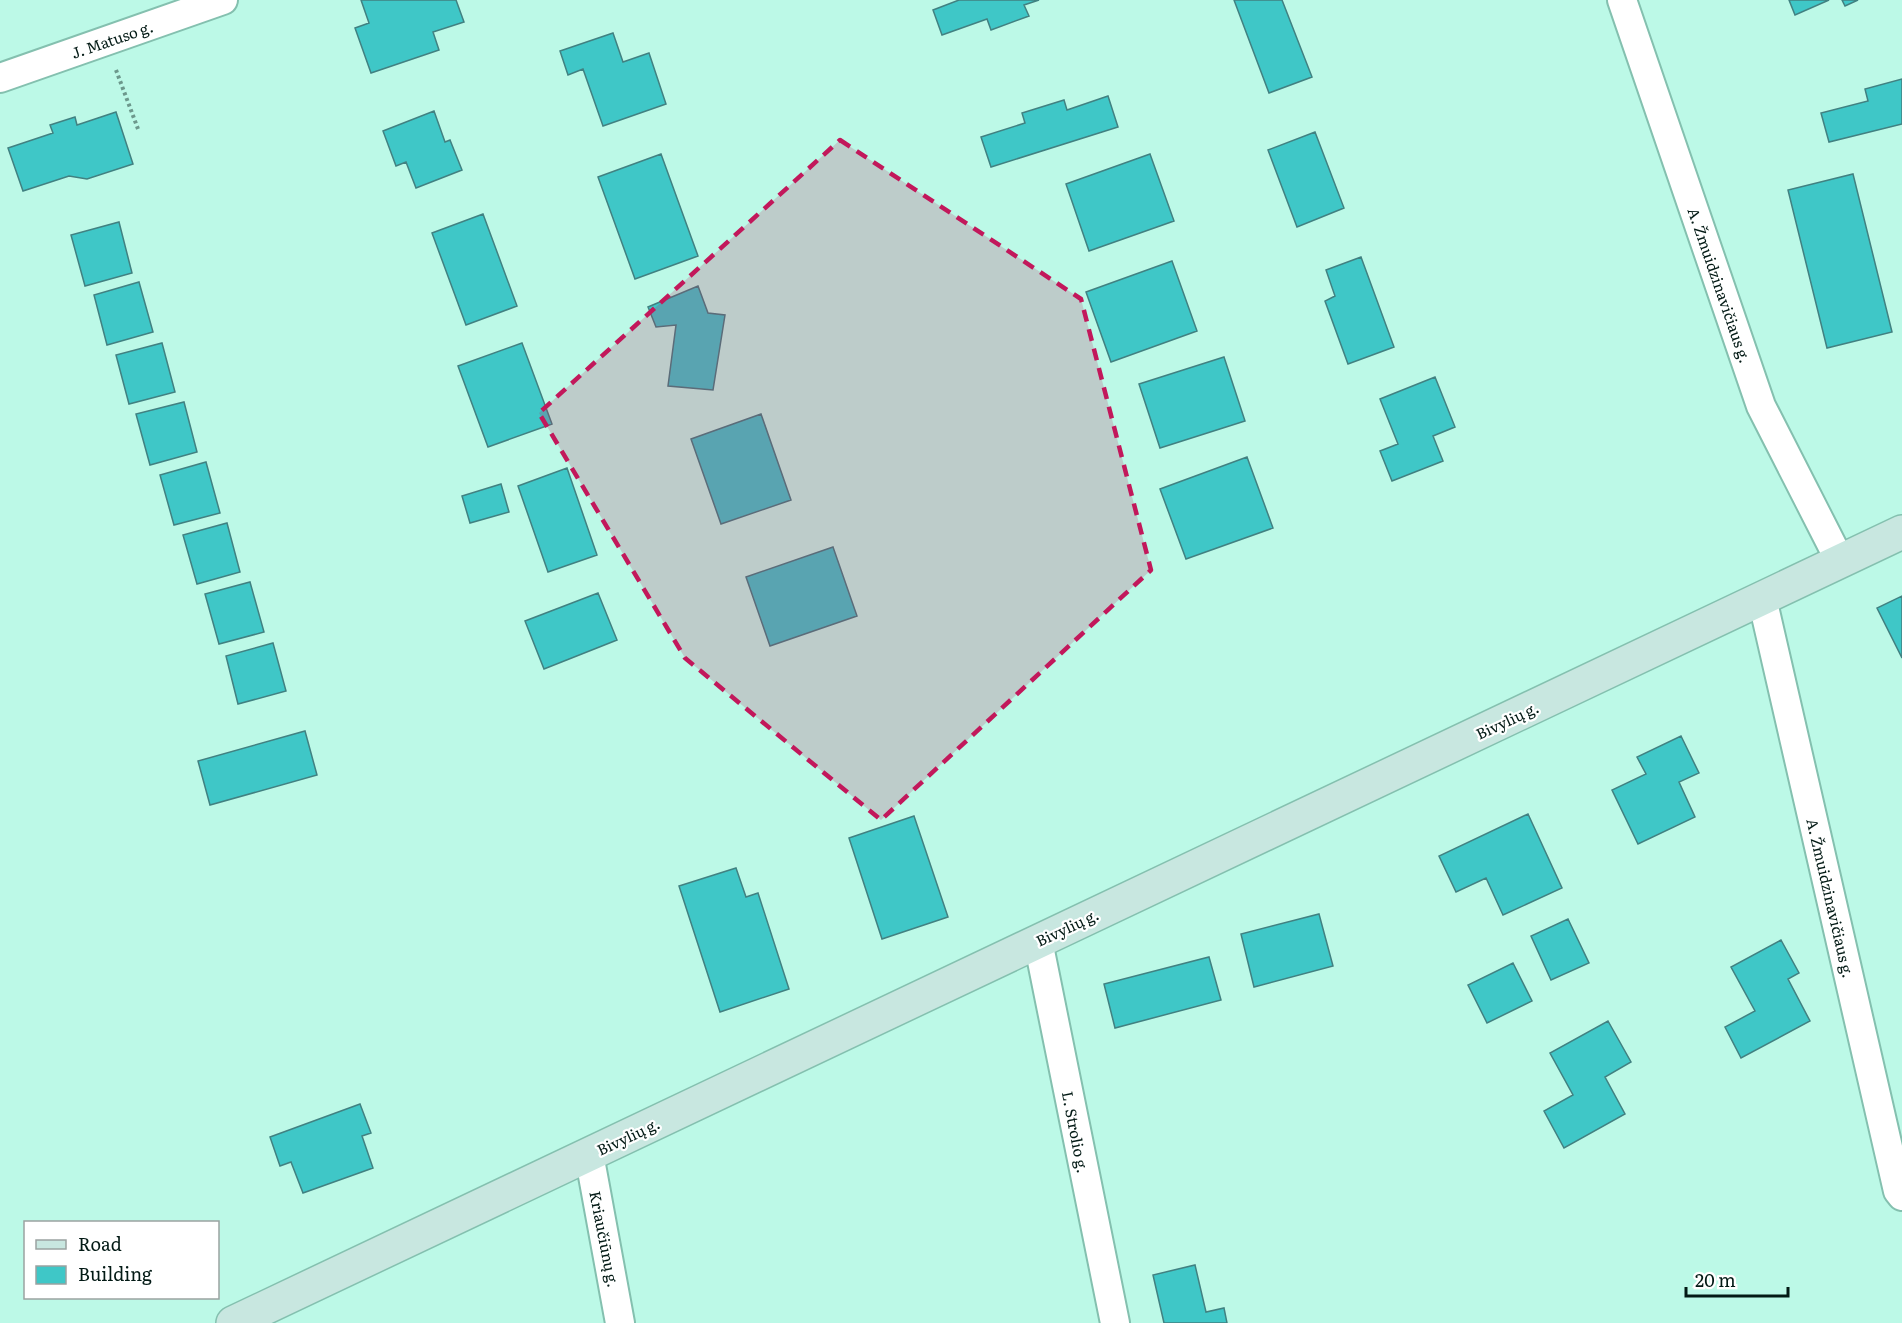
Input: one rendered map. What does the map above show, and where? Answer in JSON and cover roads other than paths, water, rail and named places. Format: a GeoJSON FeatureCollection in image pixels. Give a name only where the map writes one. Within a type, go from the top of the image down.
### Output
{"type":"FeatureCollection","features":[{"type":"Feature","properties":{"kind":"street","name":"J. Matuso g."},"geometry":{"type":"LineString","coordinates":[[0,78],[223,0]]}},
{"type":"Feature","properties":{"kind":"street","name":"A. Žmuidzinavičiaus g."},"geometry":{"type":"LineString","coordinates":[[1622,0],[1761,406],[1840,561]]}},
{"type":"Feature","properties":{"kind":"street","name":"Bivylių g."},"geometry":{"type":"LineString","coordinates":[[233,1323],[1902,532]]}},
{"type":"Feature","properties":{"kind":"street","name":"A. Žmuidzinavičiaus g."},"geometry":{"type":"LineString","coordinates":[[1762,598],[1898,1191],[1902,1196]]}},
{"type":"Feature","properties":{"kind":"street","name":"L. Strolio g."},"geometry":{"type":"LineString","coordinates":[[1038,941],[1115,1323]]}},
{"type":"Feature","properties":{"kind":"street","name":"Kriaučiūnų g."},"geometry":{"type":"LineString","coordinates":[[589,1154],[620,1323]]}}]}
